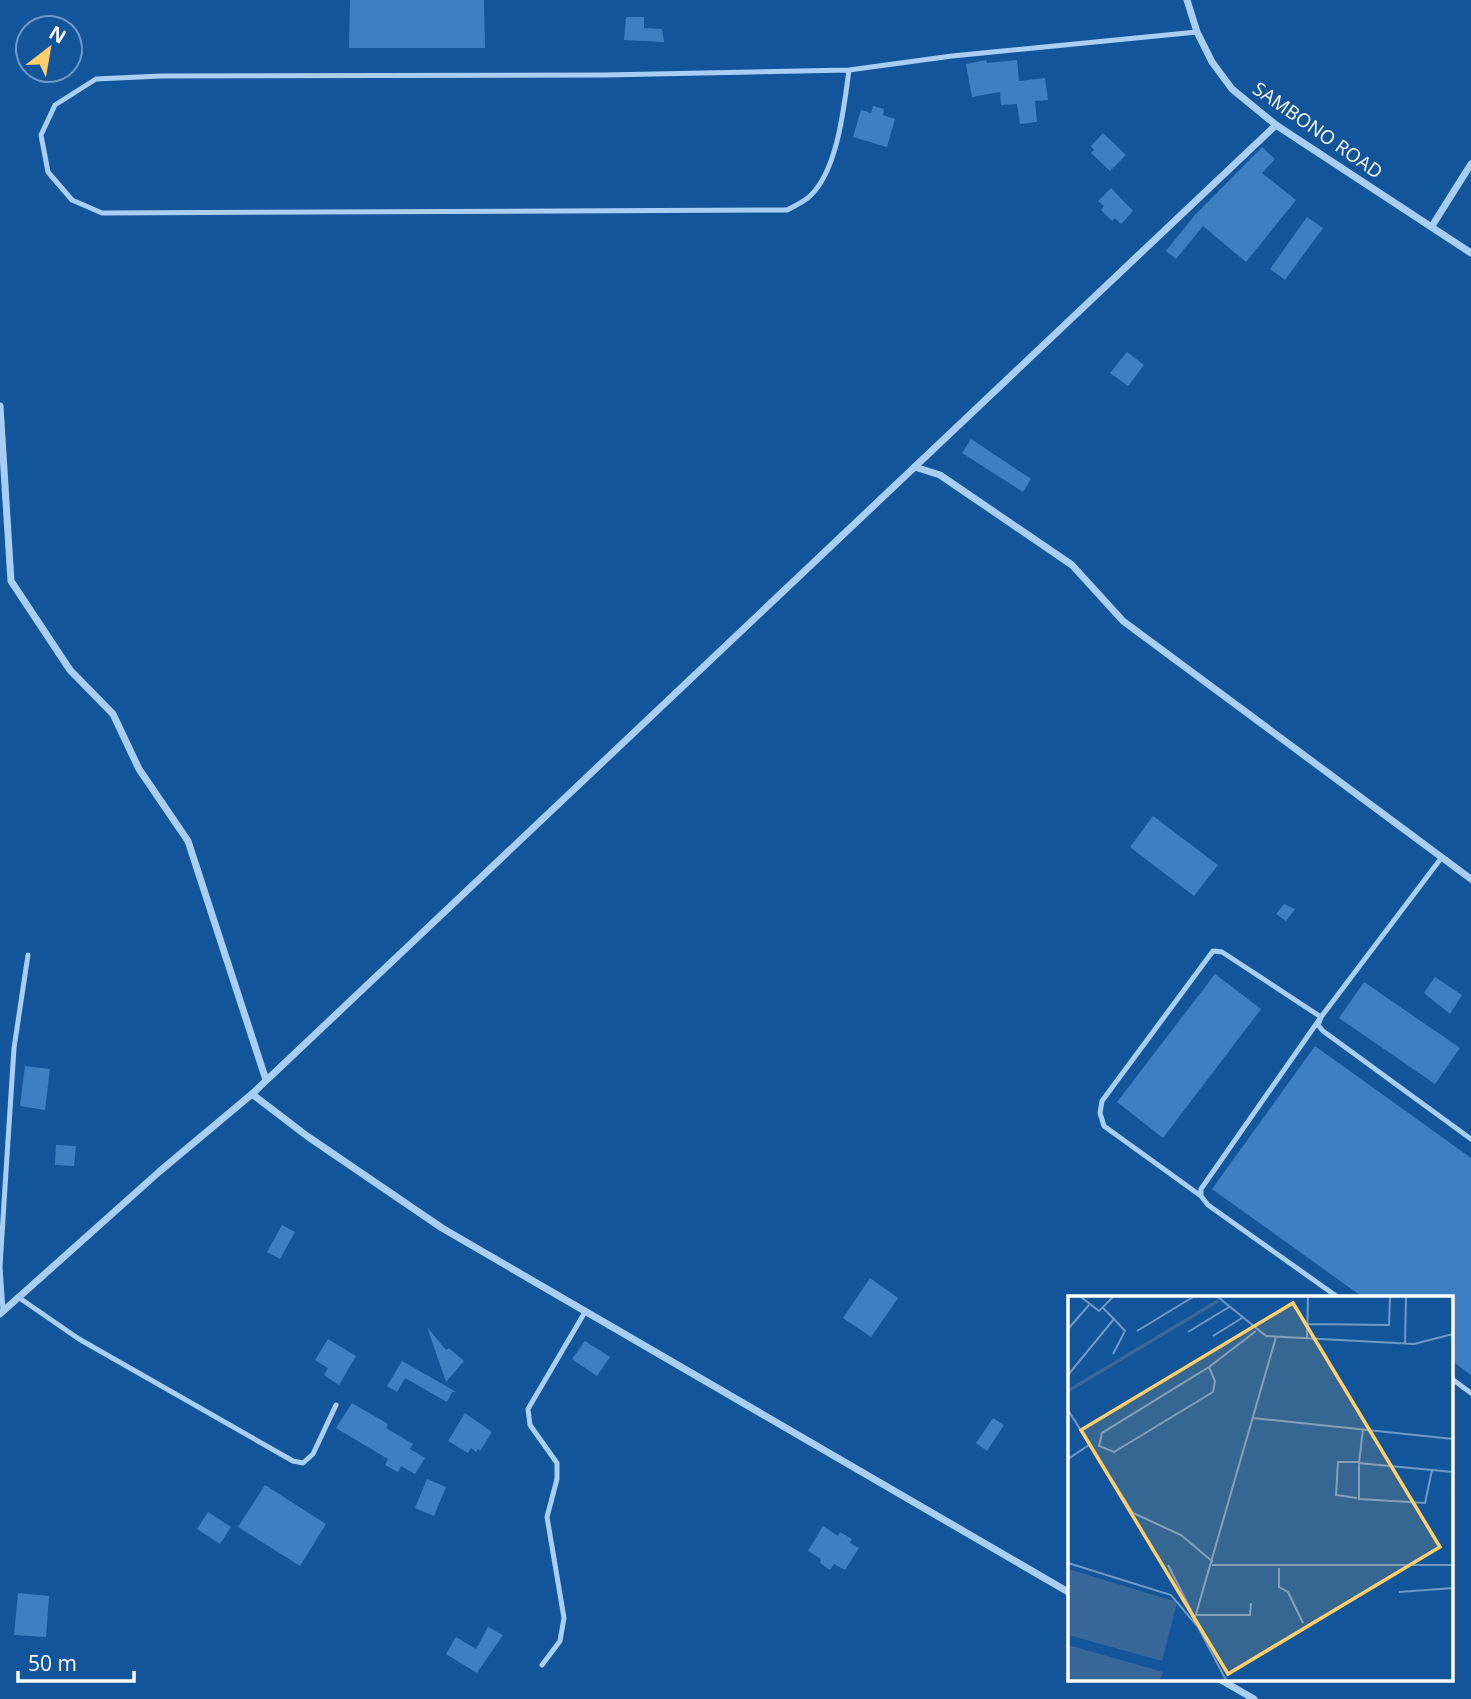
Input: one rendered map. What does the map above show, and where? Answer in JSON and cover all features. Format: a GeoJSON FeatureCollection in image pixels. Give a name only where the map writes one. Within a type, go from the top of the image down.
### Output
{"type":"FeatureCollection","features":[{"type":"Feature","properties":{"kind":"street","name":"SAMBONO ROAD"},"geometry":{"type":"LineString","coordinates":[[1187,0],[1197,32],[1212,62],[1232,89],[1276,124],[1471,253]]}},
{"type":"Feature","properties":{"kind":"street"},"geometry":{"type":"LineString","coordinates":[[2,1312],[160,1171],[252,1094],[1276,124]]}},
{"type":"Feature","properties":{"kind":"street"},"geometry":{"type":"LineString","coordinates":[[1432,226],[1471,164]]}},
{"type":"Feature","properties":{"kind":"street"},"geometry":{"type":"LineString","coordinates":[[0,406],[11,581],[70,670],[113,715],[139,769],[188,841],[266,1080]]}},
{"type":"Feature","properties":{"kind":"street"},"geometry":{"type":"LineString","coordinates":[[915,467],[940,475],[1072,565],[1123,621],[1471,879]]}},
{"type":"Feature","properties":{"kind":"street"},"geometry":{"type":"LineString","coordinates":[[252,1094],[307,1136],[442,1228],[1068,1592]]}},
{"type":"Feature","properties":{"kind":"street"},"geometry":{"type":"LineString","coordinates":[[1224,1682],[1254,1699]]}},
{"type":"Feature","properties":{"kind":"lane"},"geometry":{"type":"LineString","coordinates":[[849,70],[842,119],[831,162],[811,196],[787,211],[102,213],[72,200],[48,172],[41,135],[55,105],[96,79],[161,76],[591,75],[849,70],[951,56],[1197,32]]}},
{"type":"Feature","properties":{"kind":"lane"},"geometry":{"type":"LineString","coordinates":[[1201,1196],[1201,1189],[1321,1017],[1443,858]]}},
{"type":"Feature","properties":{"kind":"lane"},"geometry":{"type":"LineString","coordinates":[[1321,1017],[1222,952],[1213,951],[1102,1101],[1100,1113],[1104,1126],[1201,1196],[1208,1205],[1336,1296]]}},
{"type":"Feature","properties":{"kind":"lane"},"geometry":{"type":"LineString","coordinates":[[2,1312],[1,1267],[14,1048],[28,955]]}},
{"type":"Feature","properties":{"kind":"lane"},"geometry":{"type":"LineString","coordinates":[[1321,1017],[1318,1025],[1323,1031],[1471,1139]]}},
{"type":"Feature","properties":{"kind":"lane"},"geometry":{"type":"LineString","coordinates":[[18,1297],[90,1346],[293,1461],[303,1464],[313,1454],[336,1405]]}},
{"type":"Feature","properties":{"kind":"lane"},"geometry":{"type":"LineString","coordinates":[[542,1665],[560,1641],[564,1618],[547,1517],[557,1479],[556,1463],[530,1426],[528,1409],[585,1312]]}},
{"type":"Feature","properties":{"kind":"lane"},"geometry":{"type":"LineString","coordinates":[[1454,1380],[1471,1393]]}},
{"type":"Feature","properties":{"kind":"building"},"geometry":{"type":"Polygon","coordinates":[[[350,0],[484,0],[485,48],[349,48],[350,0]]]}},
{"type":"Feature","properties":{"kind":"building"},"geometry":{"type":"Polygon","coordinates":[[[626,17],[644,17],[644,28],[662,29],[664,42],[624,40],[626,17]]]}},
{"type":"Feature","properties":{"kind":"building"},"geometry":{"type":"Polygon","coordinates":[[[986,60],[987,63],[1017,60],[1019,81],[1045,78],[1048,100],[1035,101],[1037,122],[1020,124],[1017,104],[1001,105],[1000,92],[972,97],[966,64],[986,60]]]}},
{"type":"Feature","properties":{"kind":"building"},"geometry":{"type":"Polygon","coordinates":[[[873,106],[884,109],[883,115],[895,119],[887,147],[853,137],[861,110],[871,113],[873,106]]]}},
{"type":"Feature","properties":{"kind":"building"},"geometry":{"type":"Polygon","coordinates":[[[1103,133],[1126,155],[1110,171],[1091,153],[1094,150],[1091,146],[1103,133]]]}},
{"type":"Feature","properties":{"kind":"building"},"geometry":{"type":"Polygon","coordinates":[[[1262,147],[1275,159],[1262,173],[1296,200],[1246,262],[1203,226],[1176,259],[1166,251],[1194,216],[1262,147]]]}},
{"type":"Feature","properties":{"kind":"building"},"geometry":{"type":"Polygon","coordinates":[[[1111,188],[1133,211],[1121,224],[1115,218],[1112,221],[1101,210],[1104,206],[1098,201],[1111,188]]]}},
{"type":"Feature","properties":{"kind":"building"},"geometry":{"type":"Polygon","coordinates":[[[1307,217],[1323,228],[1285,280],[1270,269],[1307,217]]]}},
{"type":"Feature","properties":{"kind":"building"},"geometry":{"type":"Polygon","coordinates":[[[1127,352],[1144,365],[1128,386],[1110,373],[1127,352]]]}},
{"type":"Feature","properties":{"kind":"building"},"geometry":{"type":"Polygon","coordinates":[[[971,439],[1031,479],[1023,492],[962,453],[971,439]]]}},
{"type":"Feature","properties":{"kind":"building"},"geometry":{"type":"Polygon","coordinates":[[[1153,816],[1218,865],[1194,896],[1130,847],[1153,816]]]}},
{"type":"Feature","properties":{"kind":"building"},"geometry":{"type":"Polygon","coordinates":[[[1284,904],[1295,909],[1286,921],[1276,914],[1284,904]]]}},
{"type":"Feature","properties":{"kind":"building"},"geometry":{"type":"Polygon","coordinates":[[[1215,974],[1261,1009],[1163,1138],[1117,1102],[1215,974]]]}},
{"type":"Feature","properties":{"kind":"building"},"geometry":{"type":"Polygon","coordinates":[[[1435,977],[1462,995],[1450,1014],[1424,993],[1435,977]]]}},
{"type":"Feature","properties":{"kind":"building"},"geometry":{"type":"Polygon","coordinates":[[[1364,982],[1460,1048],[1435,1084],[1339,1018],[1364,982]]]}},
{"type":"Feature","properties":{"kind":"building"},"geometry":{"type":"Polygon","coordinates":[[[1315,1046],[1471,1158],[1471,1375],[1454,1362],[1454,1296],[1361,1296],[1212,1189],[1315,1046]]]}},
{"type":"Feature","properties":{"kind":"building"},"geometry":{"type":"Polygon","coordinates":[[[25,1066],[50,1069],[45,1110],[20,1106],[25,1066]]]}},
{"type":"Feature","properties":{"kind":"building"},"geometry":{"type":"Polygon","coordinates":[[[56,1145],[76,1146],[74,1166],[55,1165],[56,1145]]]}},
{"type":"Feature","properties":{"kind":"building"},"geometry":{"type":"Polygon","coordinates":[[[282,1225],[295,1232],[280,1259],[267,1252],[282,1225]]]}},
{"type":"Feature","properties":{"kind":"building"},"geometry":{"type":"Polygon","coordinates":[[[870,1278],[898,1298],[871,1337],[843,1318],[870,1278]]]}},
{"type":"Feature","properties":{"kind":"building"},"geometry":{"type":"Polygon","coordinates":[[[427,1327],[446,1350],[449,1348],[464,1361],[446,1382],[427,1327]]]}},
{"type":"Feature","properties":{"kind":"building"},"geometry":{"type":"Polygon","coordinates":[[[328,1339],[356,1356],[339,1385],[324,1375],[328,1368],[315,1360],[328,1339]]]}},
{"type":"Feature","properties":{"kind":"building"},"geometry":{"type":"Polygon","coordinates":[[[585,1341],[610,1357],[597,1376],[572,1359],[585,1341]]]}},
{"type":"Feature","properties":{"kind":"building"},"geometry":{"type":"Polygon","coordinates":[[[402,1361],[456,1392],[452,1392],[447,1402],[405,1378],[397,1392],[387,1386],[402,1361]]]}},
{"type":"Feature","properties":{"kind":"building"},"geometry":{"type":"Polygon","coordinates":[[[352,1403],[388,1424],[386,1428],[413,1444],[410,1449],[425,1458],[415,1474],[401,1466],[398,1472],[385,1465],[388,1459],[336,1428],[352,1403]]]}},
{"type":"Feature","properties":{"kind":"building"},"geometry":{"type":"Polygon","coordinates":[[[465,1413],[492,1432],[480,1451],[478,1449],[476,1452],[471,1448],[468,1453],[448,1441],[465,1413]]]}},
{"type":"Feature","properties":{"kind":"building"},"geometry":{"type":"Polygon","coordinates":[[[993,1418],[1004,1425],[987,1451],[976,1443],[993,1418]]]}},
{"type":"Feature","properties":{"kind":"building"},"geometry":{"type":"Polygon","coordinates":[[[427,1479],[446,1487],[434,1516],[415,1508],[427,1479]]]}},
{"type":"Feature","properties":{"kind":"building"},"geometry":{"type":"Polygon","coordinates":[[[265,1485],[326,1524],[300,1566],[238,1527],[265,1485]]]}},
{"type":"Feature","properties":{"kind":"building"},"geometry":{"type":"Polygon","coordinates":[[[208,1512],[231,1527],[220,1544],[197,1529],[208,1512]]]}},
{"type":"Feature","properties":{"kind":"building"},"geometry":{"type":"Polygon","coordinates":[[[823,1526],[838,1536],[840,1532],[852,1539],[850,1543],[859,1548],[845,1570],[834,1564],[830,1570],[820,1563],[821,1559],[808,1551],[823,1526]]]}},
{"type":"Feature","properties":{"kind":"building"},"geometry":{"type":"Polygon","coordinates":[[[18,1593],[49,1596],[46,1637],[14,1635],[18,1593]]]}},
{"type":"Feature","properties":{"kind":"building"},"geometry":{"type":"Polygon","coordinates":[[[488,1627],[503,1635],[477,1673],[446,1654],[456,1637],[476,1649],[488,1627]]]}}]}
